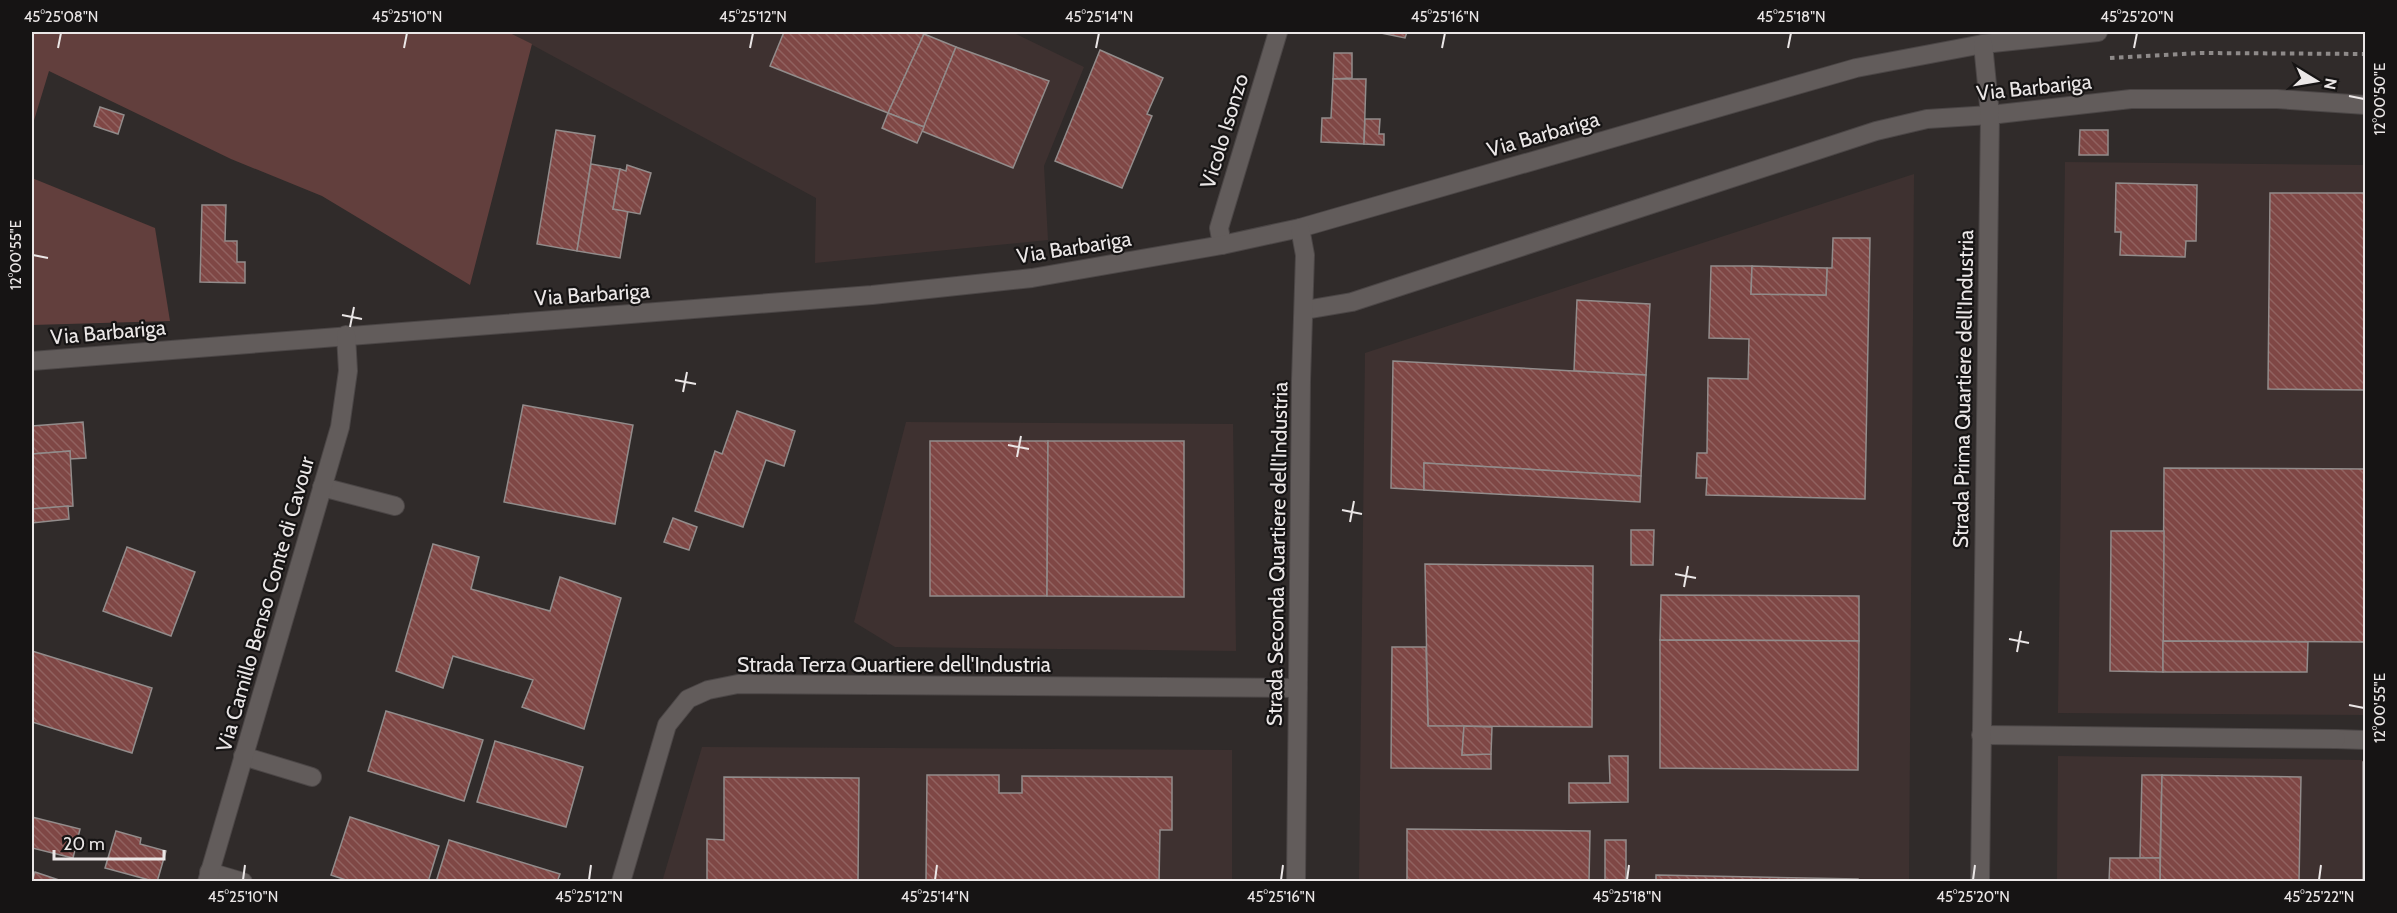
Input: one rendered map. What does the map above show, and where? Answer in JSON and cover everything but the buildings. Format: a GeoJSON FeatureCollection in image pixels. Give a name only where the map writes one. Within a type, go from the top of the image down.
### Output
{"type":"FeatureCollection","features":[{"type":"Feature","properties":{"kind":"street","name":"Vicolo Isonzo"},"geometry":{"type":"LineString","coordinates":[[1222,245],[1219,228],[1278,32]]}},
{"type":"Feature","properties":{"kind":"street","name":"Via Barbariga"},"geometry":{"type":"LineString","coordinates":[[32,361],[872,295],[1032,278],[1222,245],[1300,228],[1856,68],[1983,44],[2098,32]]}},
{"type":"Feature","properties":{"kind":"street","name":"Strada Prima Quartiere dell'Industria"},"geometry":{"type":"LineString","coordinates":[[1980,882],[1990,115],[1983,44]]}},
{"type":"Feature","properties":{"kind":"street","name":"Via Barbariga"},"geometry":{"type":"LineString","coordinates":[[1305,310],[1352,302],[1876,131],[1927,119],[1990,115],[2131,99],[2277,99],[2366,105]]}},
{"type":"Feature","properties":{"kind":"street","name":"Strada Seconda Quartiere dell'Industria"},"geometry":{"type":"LineString","coordinates":[[1296,882],[1301,381],[1305,310],[1305,255],[1300,228]]}},
{"type":"Feature","properties":{"kind":"street","name":"Via Camillo Benso Conte di Cavour"},"geometry":{"type":"LineString","coordinates":[[208,877],[340,427],[348,371],[346,335]]}},
{"type":"Feature","properties":{"kind":"street"},"geometry":{"type":"LineString","coordinates":[[322,487],[395,506]]}},
{"type":"Feature","properties":{"kind":"street","name":"Strada Terza Quartiere dell'Industria"},"geometry":{"type":"LineString","coordinates":[[621,882],[667,724],[688,699],[708,690],[738,684],[1298,688]]}},
{"type":"Feature","properties":{"kind":"street"},"geometry":{"type":"LineString","coordinates":[[1981,735],[2366,740]]}},
{"type":"Feature","properties":{"kind":"street"},"geometry":{"type":"LineString","coordinates":[[243,756],[312,777]]}},
{"type":"Feature","properties":{"kind":"street"},"geometry":{"type":"LineString","coordinates":[[208,877],[243,882]]}},
{"type":"Feature","properties":{"kind":"shaded area"},"geometry":{"type":"Polygon","coordinates":[[[32,32],[513,32],[512,34],[532,44],[470,285],[322,196],[231,159],[49,71],[32,127],[32,32]]]}},
{"type":"Feature","properties":{"kind":"shaded area"},"geometry":{"type":"Polygon","coordinates":[[[513,32],[1012,32],[1084,67],[1044,166],[1048,240],[815,263],[816,198],[512,34],[513,32]]]}},
{"type":"Feature","properties":{"kind":"shaded area"},"geometry":{"type":"Polygon","coordinates":[[[2065,162],[2365,165],[2365,715],[2058,713],[2065,162]]]}},
{"type":"Feature","properties":{"kind":"shaded area"},"geometry":{"type":"Polygon","coordinates":[[[1914,174],[1909,881],[1359,882],[1365,353],[1914,174]]]}},
{"type":"Feature","properties":{"kind":"shaded area"},"geometry":{"type":"Polygon","coordinates":[[[32,178],[155,228],[170,321],[32,325],[32,178]]]}},
{"type":"Feature","properties":{"kind":"shaded area"},"geometry":{"type":"Polygon","coordinates":[[[906,422],[1233,424],[1236,651],[895,647],[854,622],[906,422]]]}},
{"type":"Feature","properties":{"kind":"shaded area"},"geometry":{"type":"Polygon","coordinates":[[[702,747],[1232,750],[1232,881],[662,882],[702,747]]]}},
{"type":"Feature","properties":{"kind":"shaded area"},"geometry":{"type":"Polygon","coordinates":[[[2058,756],[2365,760],[2365,881],[2057,882],[2058,756]]]}}]}
